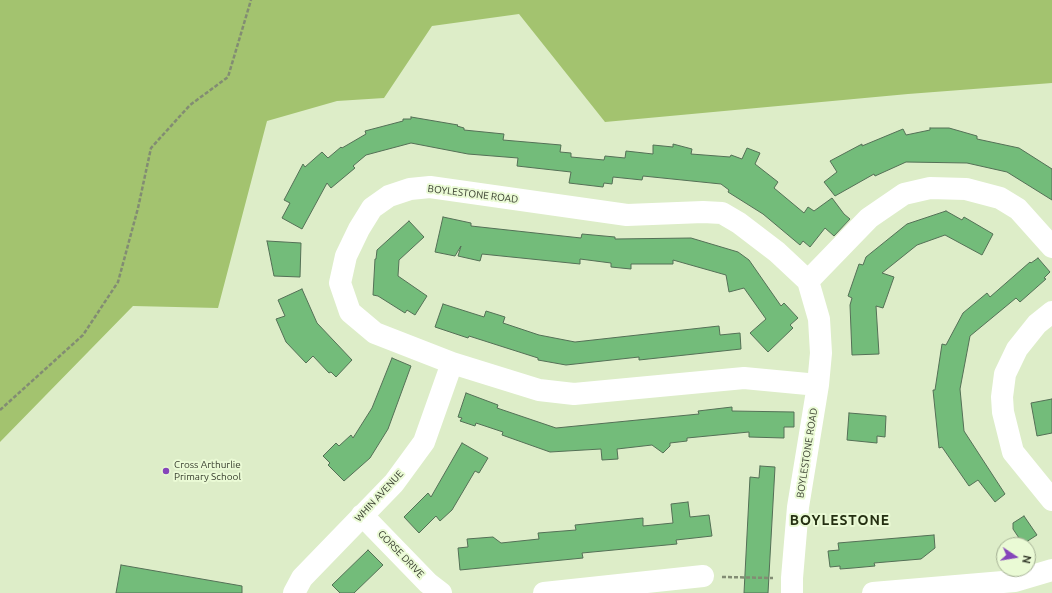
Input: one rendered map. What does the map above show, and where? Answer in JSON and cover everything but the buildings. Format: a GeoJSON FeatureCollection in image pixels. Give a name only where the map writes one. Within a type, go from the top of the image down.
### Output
{"type":"FeatureCollection","features":[{"type":"Feature","properties":{"kind":"street","name":"BOYLESTONE ROAD"},"geometry":{"type":"LineString","coordinates":[[792,586],[798,507],[818,385],[821,353],[819,319],[808,281],[777,252],[739,223],[722,213],[703,212],[627,215],[430,187],[410,189],[389,196],[372,208],[359,229],[346,256],[340,283],[350,312],[375,334],[452,363],[539,390],[574,394],[744,378],[818,385]]}},
{"type":"Feature","properties":{"kind":"street"},"geometry":{"type":"LineString","coordinates":[[808,281],[869,218],[904,194],[930,188],[966,189],[1000,198],[1018,209],[1052,247]]}},
{"type":"Feature","properties":{"kind":"street"},"geometry":{"type":"LineString","coordinates":[[1052,312],[1037,324],[1017,349],[1005,374],[1002,397],[1003,412],[1013,452],[1052,500]]}},
{"type":"Feature","properties":{"kind":"street","name":"WHIN AVENUE"},"geometry":{"type":"LineString","coordinates":[[294,593],[302,578],[362,514],[394,483],[424,442],[452,363]]}},
{"type":"Feature","properties":{"kind":"street","name":"GORSE DRIVE"},"geometry":{"type":"LineString","coordinates":[[362,514],[428,583],[441,593]]}},
{"type":"Feature","properties":{"kind":"street"},"geometry":{"type":"LineString","coordinates":[[873,593],[1014,581],[1052,570]]}},
{"type":"Feature","properties":{"kind":"street"},"geometry":{"type":"LineString","coordinates":[[544,593],[703,576]]}},
{"type":"Feature","properties":{"kind":"path"},"geometry":{"type":"LineString","coordinates":[[0,410],[83,335],[118,282],[138,208],[151,148],[190,105],[228,76],[251,0]]}},
{"type":"Feature","properties":{"kind":"path"},"geometry":{"type":"LineString","coordinates":[[703,576],[792,586]]}},
{"type":"Feature","properties":{"kind":"green space"},"geometry":{"type":"Polygon","coordinates":[[[0,0],[1052,0],[1052,83],[908,94],[605,122],[519,14],[432,26],[384,98],[337,101],[267,121],[218,308],[133,306],[0,442],[0,0]]]}},
{"type":"Feature","properties":{"kind":"place","name":"Cross Arthurlie Primary School"},"geometry":{"type":"Point","coordinates":[166,471]}},
{"type":"Feature","properties":{"kind":"district","name":"BOYLESTONE"},"geometry":{"type":"Point","coordinates":[840,520]}}]}
